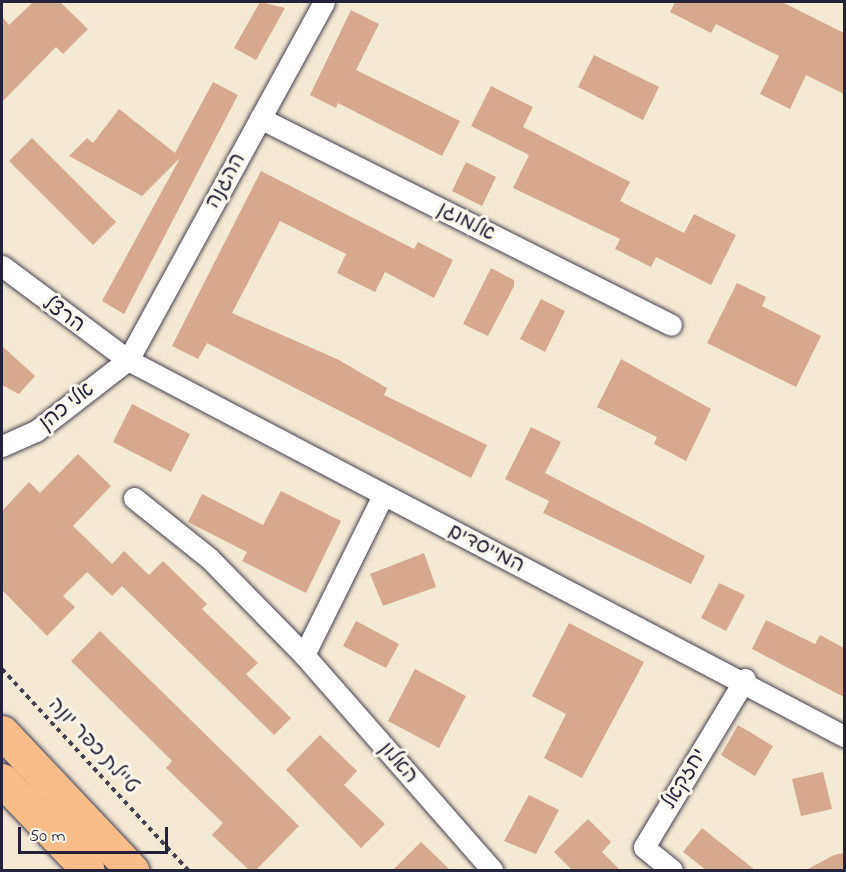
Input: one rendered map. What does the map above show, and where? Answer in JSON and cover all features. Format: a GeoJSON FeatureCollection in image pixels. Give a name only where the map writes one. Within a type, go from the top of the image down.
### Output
{"type":"FeatureCollection","features":[{"type":"Feature","properties":{"kind":"highway"},"geometry":{"type":"LineString","coordinates":[[2,732],[132,870]]}},
{"type":"Feature","properties":{"kind":"highway"},"geometry":{"type":"LineString","coordinates":[[2,780],[88,870]]}},
{"type":"Feature","properties":{"kind":"street","name":"ההגנה"},"geometry":{"type":"LineString","coordinates":[[128,360],[324,2]]}},
{"type":"Feature","properties":{"kind":"street","name":"אלמוגן"},"geometry":{"type":"LineString","coordinates":[[260,118],[671,325]]}},
{"type":"Feature","properties":{"kind":"street","name":"הרצל"},"geometry":{"type":"LineString","coordinates":[[2,266],[128,360]]}},
{"type":"Feature","properties":{"kind":"street","name":"אלי כהן"},"geometry":{"type":"LineString","coordinates":[[2,446],[36,431],[128,360]]}},
{"type":"Feature","properties":{"kind":"street","name":"המייסדים"},"geometry":{"type":"LineString","coordinates":[[128,360],[382,497],[745,680],[844,736]]}},
{"type":"Feature","properties":{"kind":"street"},"geometry":{"type":"LineString","coordinates":[[304,655],[382,497]]}},
{"type":"Feature","properties":{"kind":"street","name":"האלון"},"geometry":{"type":"LineString","coordinates":[[134,498],[209,558],[304,655],[492,870]]}},
{"type":"Feature","properties":{"kind":"street","name":"יחזקאל"},"geometry":{"type":"LineString","coordinates":[[672,870],[644,847],[745,680]]}},
{"type":"Feature","properties":{"kind":"path","name":"טיילת כפר יונה"},"geometry":{"type":"LineString","coordinates":[[2,669],[188,870]]}},
{"type":"Feature","properties":{"kind":"building"},"geometry":{"type":"Polygon","coordinates":[[[33,2],[60,2],[88,29],[63,54],[56,47],[2,102],[2,17],[9,25],[33,2]]]}},
{"type":"Feature","properties":{"kind":"building"},"geometry":{"type":"Polygon","coordinates":[[[260,2],[285,8],[256,60],[234,48],[260,2]]]}},
{"type":"Feature","properties":{"kind":"building"},"geometry":{"type":"Polygon","coordinates":[[[675,2],[782,2],[844,33],[844,94],[806,75],[790,109],[760,94],[779,56],[716,24],[711,33],[670,12],[675,2]]]}},
{"type":"Feature","properties":{"kind":"building"},"geometry":{"type":"Polygon","coordinates":[[[351,10],[379,24],[356,70],[460,121],[442,156],[338,103],[336,108],[310,95],[351,10]]]}},
{"type":"Feature","properties":{"kind":"building"},"geometry":{"type":"Polygon","coordinates":[[[594,55],[659,87],[643,120],[578,87],[594,55]]]}},
{"type":"Feature","properties":{"kind":"building"},"geometry":{"type":"Polygon","coordinates":[[[213,82],[238,95],[124,314],[102,301],[180,158],[142,196],[69,156],[87,138],[93,143],[119,109],[175,153],[213,82]]]}},
{"type":"Feature","properties":{"kind":"building"},"geometry":{"type":"Polygon","coordinates":[[[491,86],[533,107],[523,127],[630,182],[620,201],[684,233],[694,214],[736,235],[711,285],[656,257],[651,267],[615,249],[620,239],[513,188],[529,155],[471,126],[491,86]]]}},
{"type":"Feature","properties":{"kind":"building"},"geometry":{"type":"Polygon","coordinates":[[[32,138],[116,222],[93,245],[9,161],[32,138]]]}},
{"type":"Feature","properties":{"kind":"building"},"geometry":{"type":"Polygon","coordinates":[[[466,162],[496,177],[482,206],[452,191],[466,162]]]}},
{"type":"Feature","properties":{"kind":"building"},"geometry":{"type":"Polygon","coordinates":[[[261,171],[414,249],[418,242],[453,260],[434,298],[385,272],[375,292],[337,273],[346,254],[280,221],[232,313],[337,359],[387,388],[384,395],[487,445],[471,478],[207,343],[198,359],[172,346],[261,171]]]}},
{"type":"Feature","properties":{"kind":"building"},"geometry":{"type":"Polygon","coordinates":[[[491,268],[514,280],[514,286],[488,336],[463,324],[491,268]]]}},
{"type":"Feature","properties":{"kind":"building"},"geometry":{"type":"Polygon","coordinates":[[[737,283],[766,297],[762,306],[821,336],[796,387],[707,343],[737,283]]]}},
{"type":"Feature","properties":{"kind":"building"},"geometry":{"type":"Polygon","coordinates":[[[541,299],[565,311],[545,352],[520,339],[541,299]]]}},
{"type":"Feature","properties":{"kind":"building"},"geometry":{"type":"Polygon","coordinates":[[[2,346],[35,376],[19,394],[2,385],[2,346]]]}},
{"type":"Feature","properties":{"kind":"building"},"geometry":{"type":"Polygon","coordinates":[[[621,359],[711,409],[686,461],[654,444],[657,437],[597,407],[621,359]]]}},
{"type":"Feature","properties":{"kind":"building"},"geometry":{"type":"Polygon","coordinates":[[[132,404],[190,434],[171,472],[113,442],[132,404]]]}},
{"type":"Feature","properties":{"kind":"building"},"geometry":{"type":"Polygon","coordinates":[[[531,427],[561,442],[545,473],[705,556],[691,584],[543,513],[549,501],[505,479],[531,427]]]}},
{"type":"Feature","properties":{"kind":"building"},"geometry":{"type":"Polygon","coordinates":[[[78,454],[111,486],[73,526],[112,564],[124,551],[149,575],[163,561],[207,604],[202,609],[258,663],[246,674],[291,718],[274,735],[122,586],[112,596],[87,572],[63,596],[75,607],[47,636],[2,590],[2,511],[29,482],[40,493],[78,454]]]}},
{"type":"Feature","properties":{"kind":"building"},"geometry":{"type":"Polygon","coordinates":[[[281,491],[341,521],[306,593],[242,561],[247,552],[188,522],[202,494],[263,525],[281,491]]]}},
{"type":"Feature","properties":{"kind":"building"},"geometry":{"type":"Polygon","coordinates":[[[424,553],[436,587],[383,606],[370,574],[424,553]]]}},
{"type":"Feature","properties":{"kind":"building"},"geometry":{"type":"Polygon","coordinates":[[[719,583],[745,595],[726,631],[701,618],[719,583]]]}},
{"type":"Feature","properties":{"kind":"building"},"geometry":{"type":"Polygon","coordinates":[[[766,620],[815,644],[820,635],[844,648],[844,697],[752,649],[766,620]]]}},
{"type":"Feature","properties":{"kind":"building"},"geometry":{"type":"Polygon","coordinates":[[[356,621],[399,644],[386,668],[343,646],[356,621]]]}},
{"type":"Feature","properties":{"kind":"building"},"geometry":{"type":"Polygon","coordinates":[[[569,623],[644,662],[582,778],[544,758],[566,714],[532,696],[569,623]]]}},
{"type":"Feature","properties":{"kind":"building"},"geometry":{"type":"Polygon","coordinates":[[[100,631],[299,826],[256,870],[249,870],[212,835],[223,823],[166,768],[172,761],[71,661],[100,631]]]}},
{"type":"Feature","properties":{"kind":"building"},"geometry":{"type":"Polygon","coordinates":[[[415,669],[466,696],[439,748],[388,721],[415,669]]]}},
{"type":"Feature","properties":{"kind":"building"},"geometry":{"type":"Polygon","coordinates":[[[738,725],[773,746],[755,776],[721,755],[738,725]]]}},
{"type":"Feature","properties":{"kind":"building"},"geometry":{"type":"Polygon","coordinates":[[[320,735],[357,771],[344,785],[385,824],[361,848],[286,770],[320,735]]]}},
{"type":"Feature","properties":{"kind":"building"},"geometry":{"type":"Polygon","coordinates":[[[823,772],[832,809],[801,816],[792,779],[823,772]]]}},
{"type":"Feature","properties":{"kind":"building"},"geometry":{"type":"Polygon","coordinates":[[[529,795],[559,810],[536,854],[504,841],[529,795]]]}},
{"type":"Feature","properties":{"kind":"building"},"geometry":{"type":"Polygon","coordinates":[[[588,819],[611,842],[602,852],[620,870],[572,870],[554,852],[588,819]]]}},
{"type":"Feature","properties":{"kind":"building"},"geometry":{"type":"Polygon","coordinates":[[[702,828],[755,870],[706,870],[683,852],[702,828]]]}},
{"type":"Feature","properties":{"kind":"building"},"geometry":{"type":"Polygon","coordinates":[[[421,842],[450,870],[393,870],[421,842]]]}},
{"type":"Feature","properties":{"kind":"building"},"geometry":{"type":"Polygon","coordinates":[[[844,853],[844,870],[806,870],[834,855],[844,853]]]}}]}
